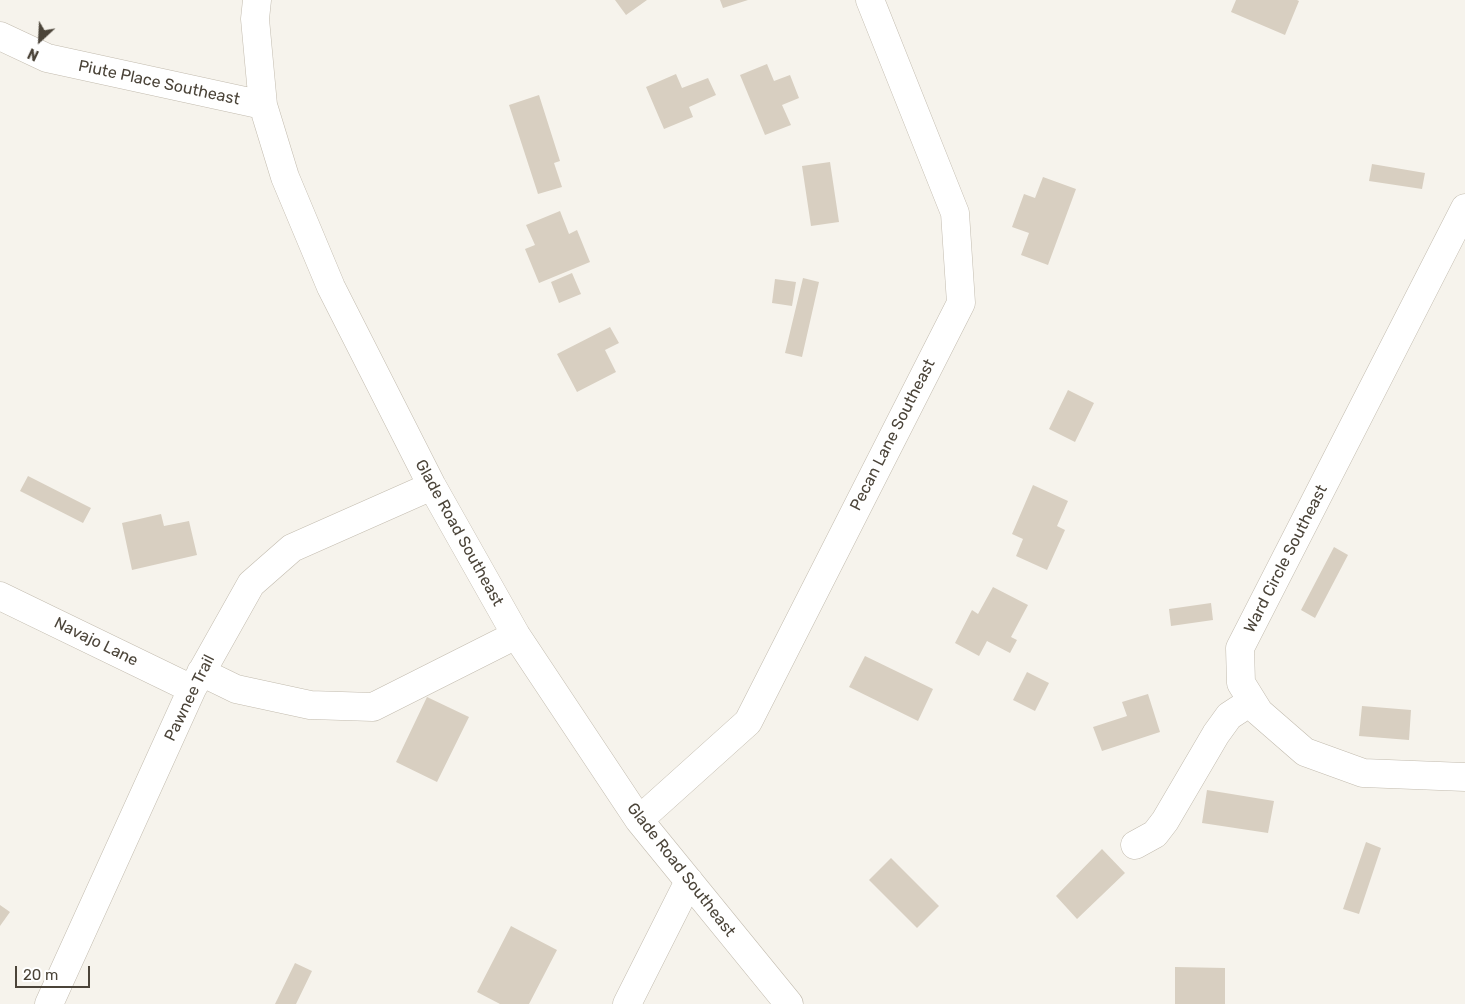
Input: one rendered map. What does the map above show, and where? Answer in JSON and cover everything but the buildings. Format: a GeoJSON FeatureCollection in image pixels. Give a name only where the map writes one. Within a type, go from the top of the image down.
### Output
{"type":"FeatureCollection","features":[{"type":"Feature","properties":{"kind":"street","name":"Glade Road Southeast"},"geometry":{"type":"LineString","coordinates":[[257,0],[255,18],[263,105],[285,177],[331,287],[432,486],[516,635],[639,820],[789,1004]]}},
{"type":"Feature","properties":{"kind":"street","name":"Pecan Lane Southeast"},"geometry":{"type":"LineString","coordinates":[[639,820],[748,722],[960,303],[955,213],[870,0]]}},
{"type":"Feature","properties":{"kind":"street","name":"Piute Place Southeast"},"geometry":{"type":"LineString","coordinates":[[0,36],[47,58],[263,105]]}},
{"type":"Feature","properties":{"kind":"street","name":"Ward Circle Southeast"},"geometry":{"type":"LineString","coordinates":[[1465,208],[1240,648],[1241,683],[1252,701],[1259,712],[1304,752],[1363,773],[1465,777]]}},
{"type":"Feature","properties":{"kind":"street","name":"Pawnee Trail"},"geometry":{"type":"LineString","coordinates":[[49,1004],[196,680],[251,584],[292,548],[432,486]]}},
{"type":"Feature","properties":{"kind":"street","name":"Navajo Lane"},"geometry":{"type":"LineString","coordinates":[[0,596],[196,680],[310,705],[373,707],[516,635]]}},
{"type":"Feature","properties":{"kind":"street"},"geometry":{"type":"LineString","coordinates":[[1135,845],[1156,834],[1216,734],[1229,716],[1252,701]]}},
{"type":"Feature","properties":{"kind":"street"},"geometry":{"type":"LineString","coordinates":[[626,1004],[689,881]]}}]}
